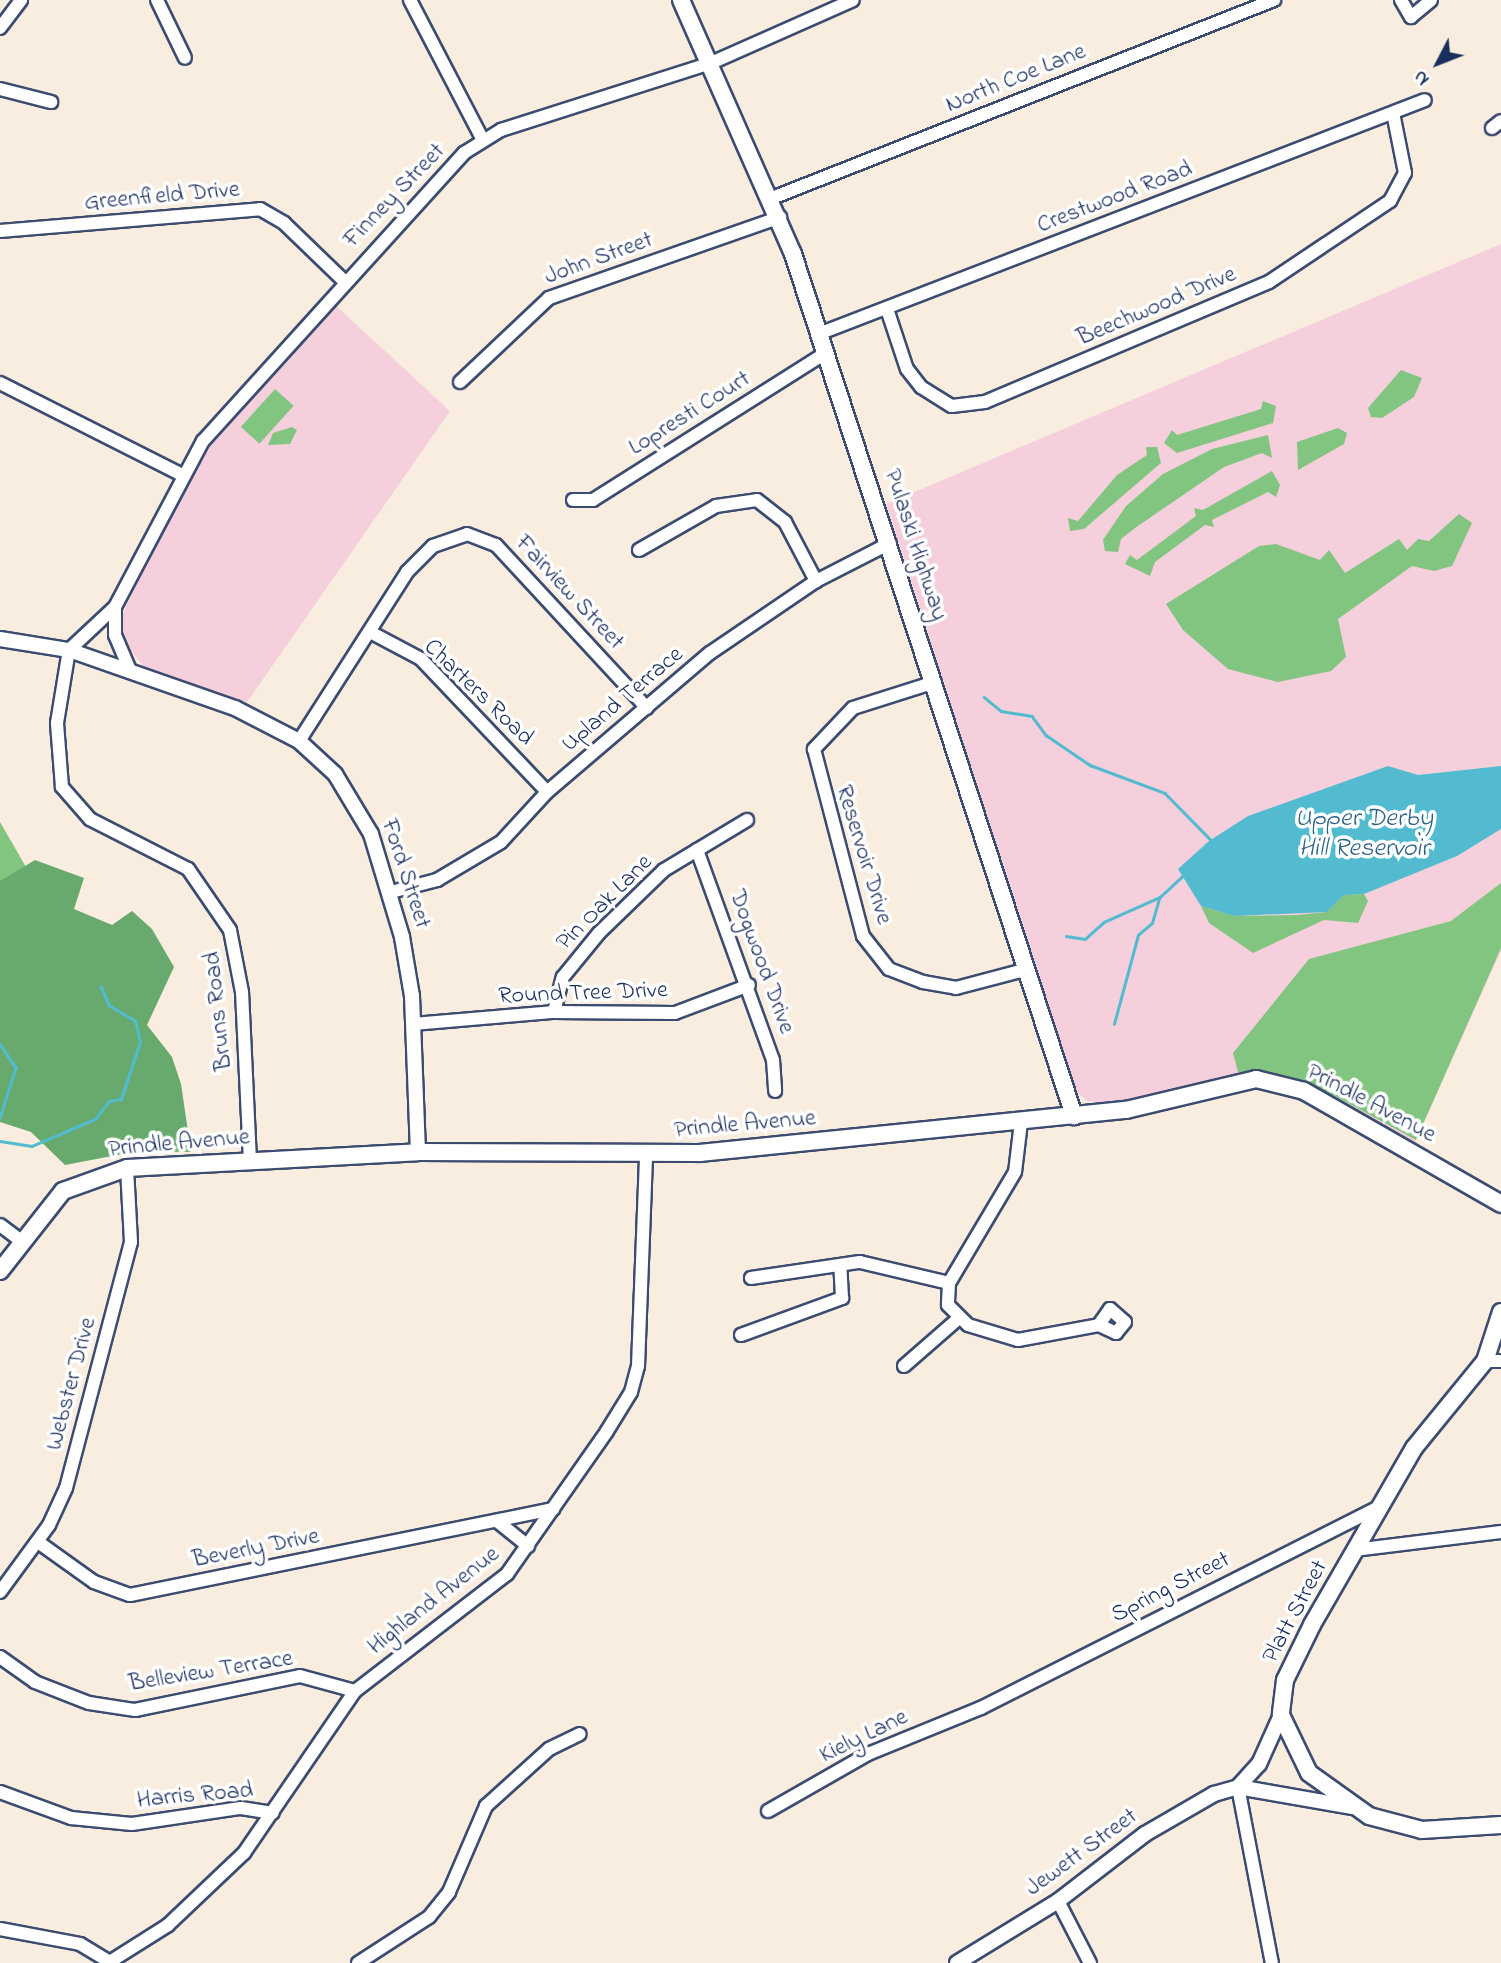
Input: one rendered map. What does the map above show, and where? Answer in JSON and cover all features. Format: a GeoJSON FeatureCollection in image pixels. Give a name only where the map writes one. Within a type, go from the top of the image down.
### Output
{"type":"FeatureCollection","features":[{"type":"Feature","properties":{"kind":"main road","name":"Pulaski Highway"},"geometry":{"type":"LineString","coordinates":[[681,0],[780,217],[821,333],[935,682],[1024,970],[1074,1116]]}},
{"type":"Feature","properties":{"kind":"main road","name":"Prindle Avenue"},"geometry":{"type":"LineString","coordinates":[[0,1271],[20,1240],[63,1191],[127,1168],[418,1152],[646,1156],[1074,1116],[1271,1080],[1330,1105],[1501,1204]]}},
{"type":"Feature","properties":{"kind":"main road","name":"Platt Street"},"geometry":{"type":"LineString","coordinates":[[1281,1715],[1289,1670],[1354,1550],[1424,1433],[1493,1361],[1501,1312]]}},
{"type":"Feature","properties":{"kind":"main road"},"geometry":{"type":"LineString","coordinates":[[1281,1715],[1302,1764],[1352,1807],[1422,1830],[1501,1825]]}},
{"type":"Feature","properties":{"kind":"street"},"geometry":{"type":"LineString","coordinates":[[0,28],[21,0]]}},
{"type":"Feature","properties":{"kind":"street"},"geometry":{"type":"LineString","coordinates":[[157,0],[185,58]]}},
{"type":"Feature","properties":{"kind":"street"},"geometry":{"type":"LineString","coordinates":[[410,0],[482,140]]}},
{"type":"Feature","properties":{"kind":"street","name":"Finney Street"},"geometry":{"type":"LineString","coordinates":[[69,650],[115,607],[182,475],[239,397],[448,167],[482,140],[711,63],[853,0]]}},
{"type":"Feature","properties":{"kind":"street","name":"North Coe Lane"},"geometry":{"type":"LineString","coordinates":[[772,198],[1274,0]]}},
{"type":"Feature","properties":{"kind":"street"},"geometry":{"type":"LineString","coordinates":[[1401,0],[1411,18],[1431,0]]}},
{"type":"Feature","properties":{"kind":"street"},"geometry":{"type":"LineString","coordinates":[[0,89],[51,102]]}},
{"type":"Feature","properties":{"kind":"street","name":"Crestwood Road"},"geometry":{"type":"LineString","coordinates":[[821,333],[1424,100]]}},
{"type":"Feature","properties":{"kind":"street","name":"Beechwood Drive"},"geometry":{"type":"LineString","coordinates":[[887,309],[907,369],[921,387],[952,406],[985,402],[1269,282],[1390,201],[1405,173],[1393,113]]}},
{"type":"Feature","properties":{"kind":"street","name":"Greenfield Drive"},"geometry":{"type":"LineString","coordinates":[[0,231],[260,209],[284,223],[343,280]]}},
{"type":"Feature","properties":{"kind":"street","name":"John Street"},"geometry":{"type":"LineString","coordinates":[[460,382],[549,298],[780,217]]}},
{"type":"Feature","properties":{"kind":"street","name":"Lopresti Court"},"geometry":{"type":"LineString","coordinates":[[573,500],[593,500],[827,352]]}},
{"type":"Feature","properties":{"kind":"street"},"geometry":{"type":"LineString","coordinates":[[0,383],[182,475]]}},
{"type":"Feature","properties":{"kind":"street"},"geometry":{"type":"LineString","coordinates":[[639,550],[716,506],[757,500],[785,522],[816,581]]}},
{"type":"Feature","properties":{"kind":"street","name":"Fairview Street"},"geometry":{"type":"LineString","coordinates":[[299,741],[372,633],[407,572],[433,546],[467,534],[496,545],[647,708]]}},
{"type":"Feature","properties":{"kind":"street","name":"Upland Terrace"},"geometry":{"type":"LineString","coordinates":[[391,892],[437,880],[501,842],[547,792],[710,653],[816,581],[890,542]]}},
{"type":"Feature","properties":{"kind":"street"},"geometry":{"type":"LineString","coordinates":[[115,607],[115,635],[130,671]]}},
{"type":"Feature","properties":{"kind":"street","name":"Charters Road"},"geometry":{"type":"LineString","coordinates":[[372,633],[421,659],[547,792]]}},
{"type":"Feature","properties":{"kind":"street","name":"Ford Street"},"geometry":{"type":"LineString","coordinates":[[0,639],[69,650],[235,708],[299,741],[356,805],[391,892],[413,1024],[418,1152]]}},
{"type":"Feature","properties":{"kind":"street","name":"Bruns Road"},"geometry":{"type":"LineString","coordinates":[[69,650],[57,723],[62,787],[90,819],[188,869],[230,930],[242,992],[250,1161]]}},
{"type":"Feature","properties":{"kind":"street","name":"Reservoir Drive"},"geometry":{"type":"LineString","coordinates":[[935,682],[853,708],[814,749],[863,936],[889,969],[923,982],[956,989],[1024,970]]}},
{"type":"Feature","properties":{"kind":"street","name":"Pin Oak Lane"},"geometry":{"type":"LineString","coordinates":[[554,1013],[563,976],[600,933],[664,870],[747,820]]}},
{"type":"Feature","properties":{"kind":"street","name":"Dogwood Drive"},"geometry":{"type":"LineString","coordinates":[[698,850],[774,1060],[775,1091]]}},
{"type":"Feature","properties":{"kind":"street","name":"Round Tree Drive"},"geometry":{"type":"LineString","coordinates":[[413,1024],[554,1013],[675,1013],[749,985]]}},
{"type":"Feature","properties":{"kind":"street"},"geometry":{"type":"LineString","coordinates":[[1021,1122],[1008,1189],[949,1283],[945,1296],[959,1318],[1018,1340],[1098,1325]]}},
{"type":"Feature","properties":{"kind":"street","name":"Highland Avenue"},"geometry":{"type":"LineString","coordinates":[[109,1962],[168,1925],[244,1853],[355,1691],[497,1583],[528,1546],[553,1509],[636,1378],[646,1156]]}},
{"type":"Feature","properties":{"kind":"street","name":"Webster Drive"},"geometry":{"type":"LineString","coordinates":[[0,1592],[38,1542],[66,1488],[126,1265],[132,1225],[127,1168]]}},
{"type":"Feature","properties":{"kind":"street"},"geometry":{"type":"LineString","coordinates":[[0,1225],[20,1240]]}},
{"type":"Feature","properties":{"kind":"street"},"geometry":{"type":"LineString","coordinates":[[751,1278],[840,1265],[889,1265],[949,1283]]}},
{"type":"Feature","properties":{"kind":"street"},"geometry":{"type":"LineString","coordinates":[[741,1335],[842,1298],[840,1265]]}},
{"type":"Feature","properties":{"kind":"street"},"geometry":{"type":"LineString","coordinates":[[904,1366],[959,1318]]}},
{"type":"Feature","properties":{"kind":"street","name":"Spring Street"},"geometry":{"type":"LineString","coordinates":[[981,1708],[1381,1506]]}},
{"type":"Feature","properties":{"kind":"street","name":"Beverly Drive"},"geometry":{"type":"LineString","coordinates":[[38,1542],[94,1583],[130,1595],[553,1509]]}},
{"type":"Feature","properties":{"kind":"street"},"geometry":{"type":"LineString","coordinates":[[496,1521],[528,1546]]}},
{"type":"Feature","properties":{"kind":"street"},"geometry":{"type":"LineString","coordinates":[[1354,1550],[1501,1532]]}},
{"type":"Feature","properties":{"kind":"street","name":"Belleview Terrace"},"geometry":{"type":"LineString","coordinates":[[0,1657],[35,1682],[89,1703],[135,1710],[300,1676],[355,1691]]}},
{"type":"Feature","properties":{"kind":"street","name":"Kiely Lane"},"geometry":{"type":"LineString","coordinates":[[768,1811],[868,1754],[981,1708]]}},
{"type":"Feature","properties":{"kind":"street","name":"Platt Street"},"geometry":{"type":"LineString","coordinates":[[1238,1787],[1259,1764],[1281,1715]]}},
{"type":"Feature","properties":{"kind":"street"},"geometry":{"type":"LineString","coordinates":[[358,1963],[429,1917],[449,1892],[486,1806],[549,1749],[580,1734]]}},
{"type":"Feature","properties":{"kind":"street"},"geometry":{"type":"LineString","coordinates":[[1272,1963],[1238,1787],[1352,1807]]}},
{"type":"Feature","properties":{"kind":"street","name":"Jewett Street"},"geometry":{"type":"LineString","coordinates":[[957,1963],[1058,1901],[1145,1834],[1238,1787]]}},
{"type":"Feature","properties":{"kind":"street","name":"Harris Road"},"geometry":{"type":"LineString","coordinates":[[0,1792],[71,1818],[132,1824],[241,1808],[273,1812]]}},
{"type":"Feature","properties":{"kind":"street"},"geometry":{"type":"LineString","coordinates":[[1058,1901],[1090,1963]]}},
{"type":"Feature","properties":{"kind":"street"},"geometry":{"type":"LineString","coordinates":[[0,1929],[80,1944],[109,1962]]}},
{"type":"Feature","properties":{"kind":"shaded area"},"geometry":{"type":"Polygon","coordinates":[[[1501,244],[1501,951],[1414,1144],[1230,1076],[1123,1105],[1087,1101],[1077,1092],[886,504],[1501,244]]]}},
{"type":"Feature","properties":{"kind":"shaded area"},"geometry":{"type":"Polygon","coordinates":[[[336,306],[450,411],[247,702],[145,668],[123,641],[121,617],[188,480],[224,427],[336,306]]]}},
{"type":"Feature","properties":{"kind":"green space"},"geometry":{"type":"Polygon","coordinates":[[[1401,370],[1422,378],[1414,397],[1382,418],[1371,417],[1368,408],[1401,370]]]}},
{"type":"Feature","properties":{"kind":"green space"},"geometry":{"type":"Polygon","coordinates":[[[275,389],[294,406],[259,444],[241,427],[275,389]]]}},
{"type":"Feature","properties":{"kind":"green space"},"geometry":{"type":"Polygon","coordinates":[[[1263,401],[1276,406],[1273,423],[1177,453],[1164,443],[1172,430],[1177,435],[1261,409],[1263,401]]]}},
{"type":"Feature","properties":{"kind":"green space"},"geometry":{"type":"Polygon","coordinates":[[[292,427],[297,430],[290,444],[268,445],[273,433],[292,427]]]}},
{"type":"Feature","properties":{"kind":"green space"},"geometry":{"type":"Polygon","coordinates":[[[1338,428],[1347,433],[1344,444],[1298,470],[1297,442],[1338,428]]]}},
{"type":"Feature","properties":{"kind":"green space"},"geometry":{"type":"Polygon","coordinates":[[[1268,435],[1272,458],[1262,453],[1224,467],[1121,539],[1118,552],[1105,551],[1103,540],[1126,506],[1163,474],[1212,449],[1268,435]]]}},
{"type":"Feature","properties":{"kind":"green space"},"geometry":{"type":"Polygon","coordinates":[[[1146,447],[1157,447],[1161,463],[1084,529],[1070,531],[1068,518],[1078,521],[1117,475],[1147,455],[1146,447]]]}},
{"type":"Feature","properties":{"kind":"green space"},"geometry":{"type":"Polygon","coordinates":[[[1272,471],[1280,485],[1276,497],[1268,492],[1212,520],[1214,527],[1205,525],[1155,562],[1150,576],[1125,564],[1130,555],[1137,560],[1196,516],[1194,508],[1203,510],[1272,471]]]}},
{"type":"Feature","properties":{"kind":"green space"},"geometry":{"type":"Polygon","coordinates":[[[1459,514],[1472,523],[1452,566],[1434,571],[1412,566],[1338,619],[1346,657],[1331,671],[1278,682],[1228,669],[1183,630],[1166,604],[1259,546],[1276,544],[1320,560],[1329,550],[1345,573],[1399,539],[1407,550],[1418,539],[1429,541],[1459,514]]]}},
{"type":"Feature","properties":{"kind":"green space"},"geometry":{"type":"Polygon","coordinates":[[[0,822],[30,874],[0,931],[0,822]]]}},
{"type":"Feature","properties":{"kind":"green space"},"geometry":{"type":"Polygon","coordinates":[[[35,860],[84,878],[74,909],[112,925],[132,911],[152,929],[174,967],[147,1025],[172,1057],[181,1084],[191,1152],[138,1151],[65,1165],[31,1132],[0,1122],[0,881],[35,860]]]}},
{"type":"Feature","properties":{"kind":"green space"},"geometry":{"type":"Polygon","coordinates":[[[1501,883],[1501,948],[1416,1140],[1333,1095],[1269,1072],[1238,1072],[1233,1053],[1309,959],[1451,921],[1501,883]]]}},
{"type":"Feature","properties":{"kind":"green space"},"geometry":{"type":"Polygon","coordinates":[[[1364,894],[1368,901],[1358,923],[1324,920],[1253,953],[1209,923],[1201,906],[1234,916],[1297,915],[1327,912],[1344,895],[1364,894]]]}},
{"type":"Feature","properties":{"kind":"water","name":"Upper Derby Hill Reservoir"},"geometry":{"type":"Polygon","coordinates":[[[1388,766],[1418,775],[1501,766],[1501,829],[1457,856],[1364,894],[1344,895],[1327,912],[1234,916],[1201,906],[1178,869],[1209,841],[1248,816],[1388,766]]]}},
{"type":"Feature","properties":{"kind":"waterway"},"geometry":{"type":"LineString","coordinates":[[984,697],[1001,711],[1032,716],[1046,735],[1090,765],[1165,793],[1212,841]]}},
{"type":"Feature","properties":{"kind":"waterway"},"geometry":{"type":"LineString","coordinates":[[1066,936],[1085,939],[1104,922],[1160,897],[1184,875]]}},
{"type":"Feature","properties":{"kind":"waterway"},"geometry":{"type":"LineString","coordinates":[[1114,1024],[1138,935],[1152,923],[1159,899]]}},
{"type":"Feature","properties":{"kind":"waterway"},"geometry":{"type":"LineString","coordinates":[[0,1141],[32,1146],[95,1119],[109,1101],[121,1099],[140,1042],[135,1021],[109,1006],[101,987]]}},
{"type":"Feature","properties":{"kind":"waterway"},"geometry":{"type":"LineString","coordinates":[[0,1044],[16,1068],[0,1118]]}}]}
